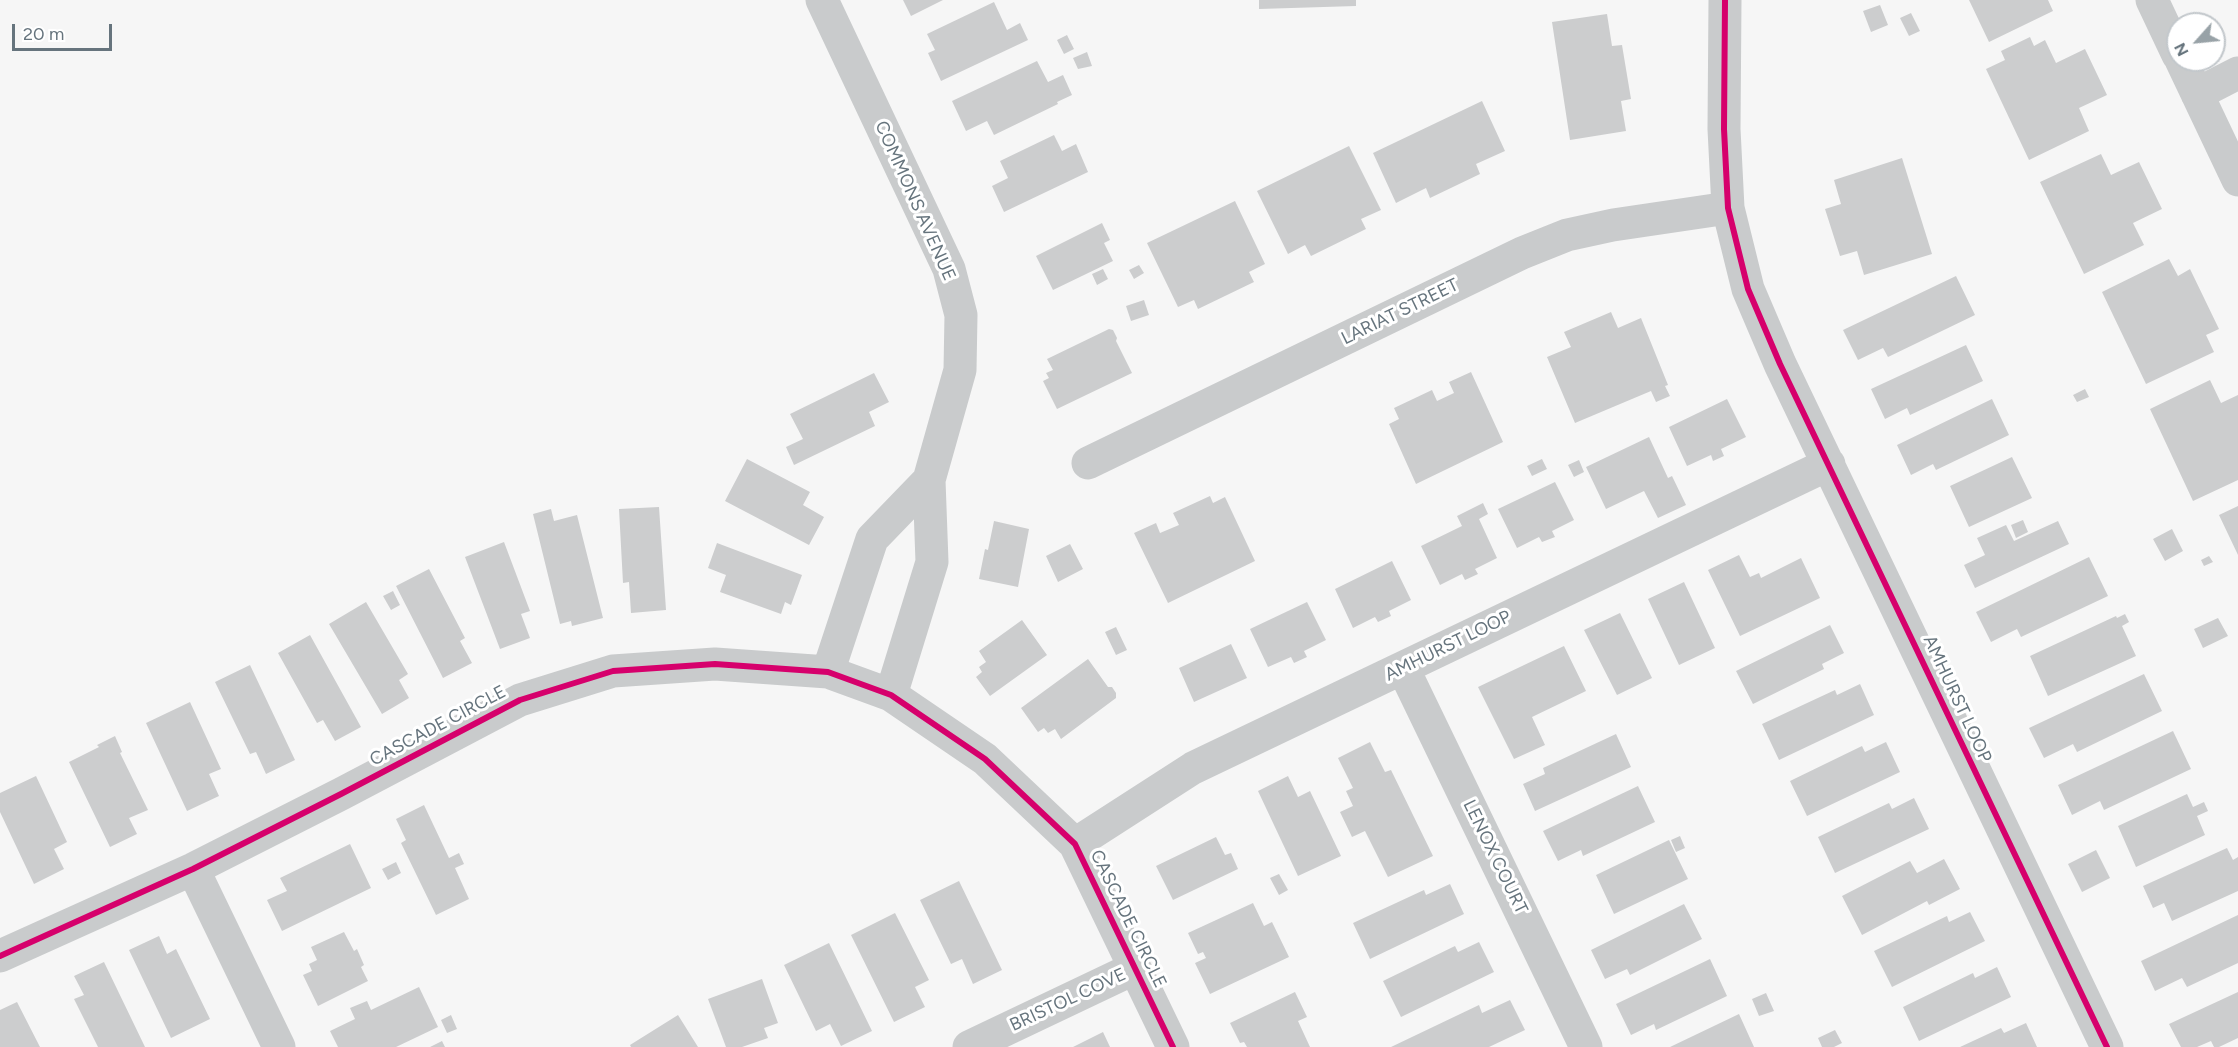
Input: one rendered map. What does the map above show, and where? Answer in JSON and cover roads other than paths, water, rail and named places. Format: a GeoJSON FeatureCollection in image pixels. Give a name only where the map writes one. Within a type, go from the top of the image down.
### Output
{"type":"FeatureCollection","features":[{"type":"Feature","properties":{"kind":"street","name":"COMMONS AVENUE"},"geometry":{"type":"LineString","coordinates":[[822,0],[949,269],[961,315],[960,370],[929,480],[932,562],[891,695]]}},
{"type":"Feature","properties":{"kind":"street","name":"AMHURST LOOP"},"geometry":{"type":"LineString","coordinates":[[1725,0],[1724,129],[1728,208],[1748,289],[1780,364],[2107,1047]]}},
{"type":"Feature","properties":{"kind":"street"},"geometry":{"type":"LineString","coordinates":[[2152,0],[2166,29]]}},
{"type":"Feature","properties":{"kind":"street"},"geometry":{"type":"LineString","coordinates":[[2187,72],[2238,180]]}},
{"type":"Feature","properties":{"kind":"street"},"geometry":{"type":"LineString","coordinates":[[2197,94],[2238,74]]}},
{"type":"Feature","properties":{"kind":"street","name":"LARIAT STREET"},"geometry":{"type":"LineString","coordinates":[[1088,463],[1522,253],[1567,235],[1613,225],[1728,208]]}},
{"type":"Feature","properties":{"kind":"street","name":"AMHURST LOOP"},"geometry":{"type":"LineString","coordinates":[[1075,844],[1193,768],[1829,464]]}},
{"type":"Feature","properties":{"kind":"street","name":"COMMONS AVENUE"},"geometry":{"type":"LineString","coordinates":[[828,672],[872,538],[929,480]]}},
{"type":"Feature","properties":{"kind":"street","name":"CASCADE CIRCLE"},"geometry":{"type":"LineString","coordinates":[[0,956],[193,869],[520,700],[613,671],[715,664],[828,672],[891,695],[985,759],[1075,844],[1173,1047]]}},
{"type":"Feature","properties":{"kind":"street","name":"LENOX COURT"},"geometry":{"type":"LineString","coordinates":[[1403,668],[1586,1047]]}},
{"type":"Feature","properties":{"kind":"street"},"geometry":{"type":"LineString","coordinates":[[193,869],[279,1047]]}},
{"type":"Feature","properties":{"kind":"street","name":"BRISTOL COVE"},"geometry":{"type":"LineString","coordinates":[[969,1047],[1135,968]]}}]}
